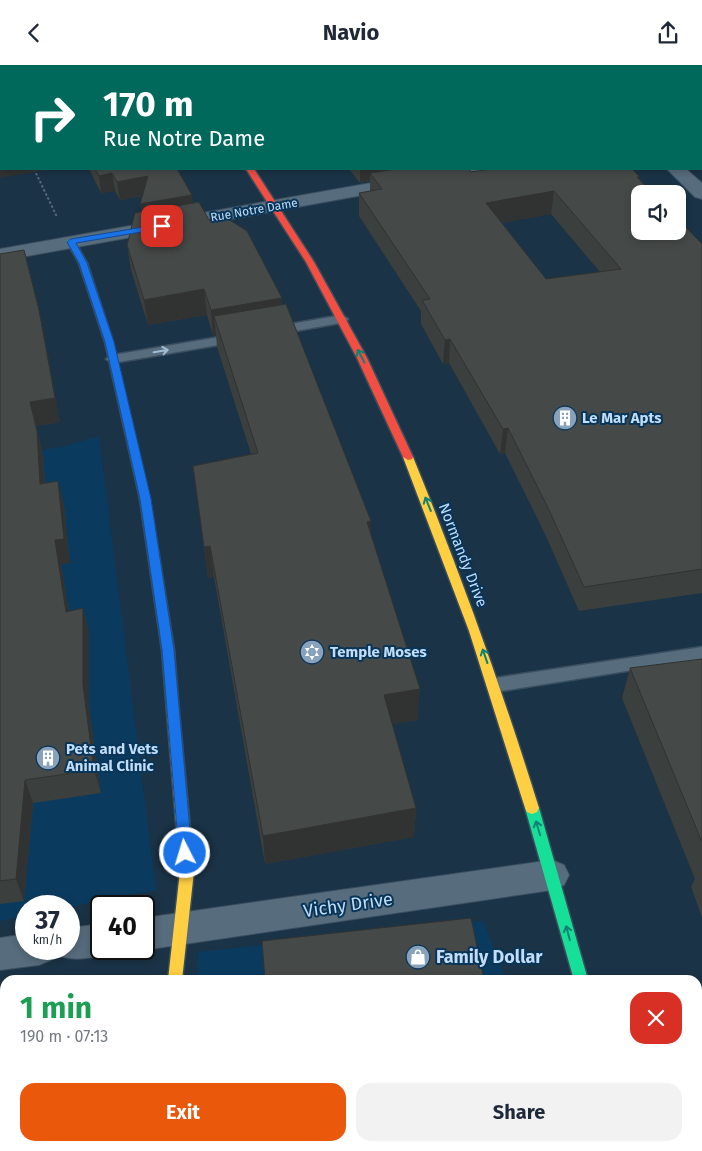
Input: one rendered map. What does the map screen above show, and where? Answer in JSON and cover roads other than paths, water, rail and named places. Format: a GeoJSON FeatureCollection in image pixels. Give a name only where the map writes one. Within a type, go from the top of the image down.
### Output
{"type":"FeatureCollection","features":[{"type":"Feature","properties":{"kind":"main road","name":"Normandy Drive"},"geometry":{"type":"LineString","coordinates":[[251,170],[317,271],[375,382],[411,462],[495,685],[580,975]]}},
{"type":"Feature","properties":{"kind":"main road"},"geometry":{"type":"LineString","coordinates":[[71,242],[83,263],[113,359],[145,499],[168,650],[187,871],[176,975]]}},
{"type":"Feature","properties":{"kind":"street","name":"Rue Notre Dame"},"geometry":{"type":"LineString","coordinates":[[0,255],[474,170]]}},
{"type":"Feature","properties":{"kind":"street"},"geometry":{"type":"LineString","coordinates":[[677,170],[702,193]]}},
{"type":"Feature","properties":{"kind":"street","name":"Vichy Drive"},"geometry":{"type":"LineString","coordinates":[[155,932],[452,891],[552,875]]}},
{"type":"Feature","properties":{"kind":"street"},"geometry":{"type":"LineString","coordinates":[[0,954],[15,952]]}},
{"type":"Feature","properties":{"kind":"lane"},"geometry":{"type":"LineString","coordinates":[[113,359],[342,319]]}},
{"type":"Feature","properties":{"kind":"lane"},"geometry":{"type":"LineString","coordinates":[[495,685],[702,653]]}},
{"type":"Feature","properties":{"kind":"place","name":"Le Mar Apts"},"geometry":{"type":"Point","coordinates":[565,418]}},
{"type":"Feature","properties":{"kind":"place","name":"Temple Moses"},"geometry":{"type":"Point","coordinates":[312,652]}},
{"type":"Feature","properties":{"kind":"place","name":"Pets and Vets Animal Clinic"},"geometry":{"type":"Point","coordinates":[48,758]}},
{"type":"Feature","properties":{"kind":"place","name":"Family Dollar"},"geometry":{"type":"Point","coordinates":[418,957]}}]}
